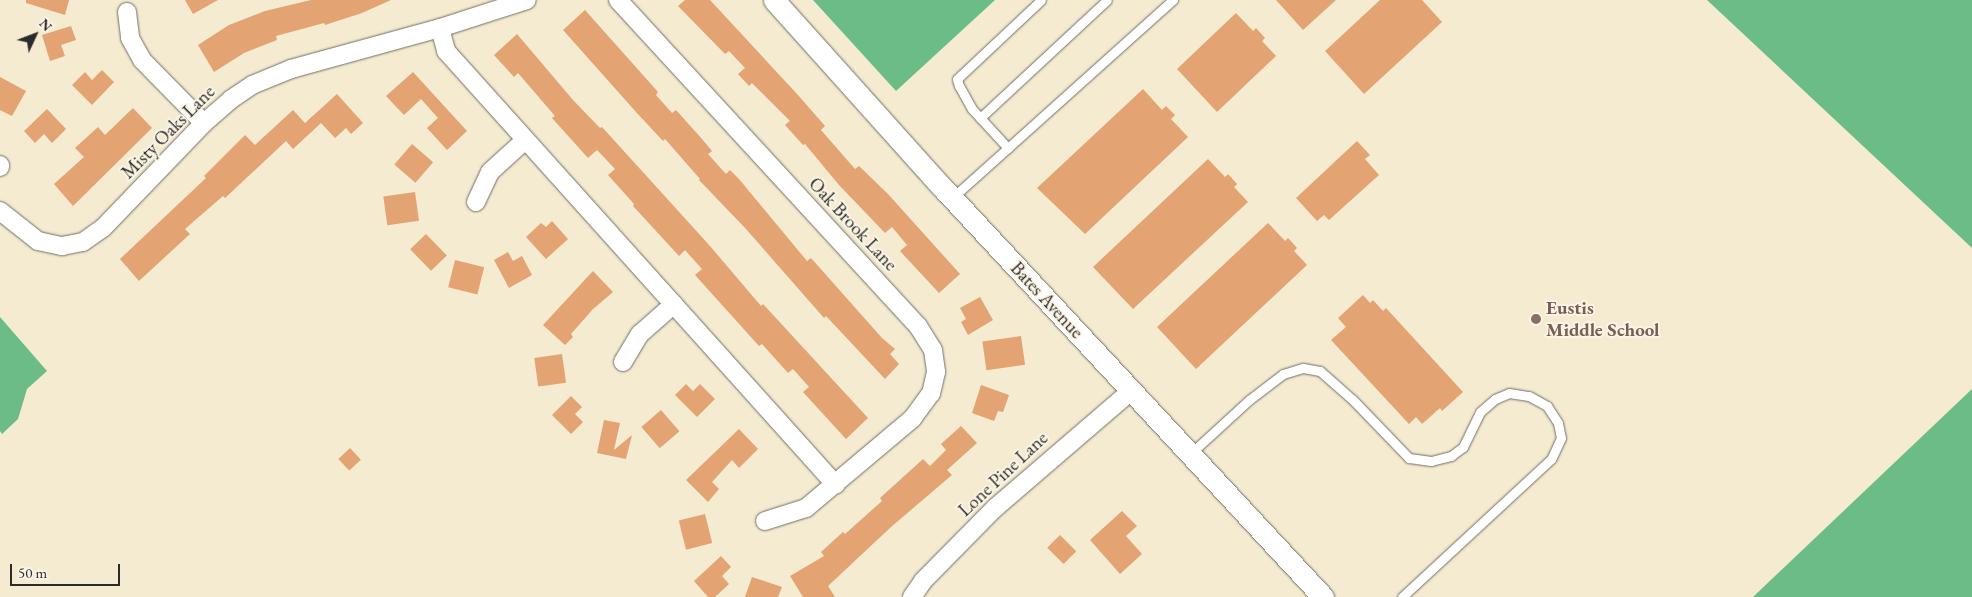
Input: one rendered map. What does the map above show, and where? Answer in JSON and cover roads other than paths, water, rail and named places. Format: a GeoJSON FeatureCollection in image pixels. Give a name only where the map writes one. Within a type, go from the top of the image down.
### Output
{"type":"FeatureCollection","features":[{"type":"Feature","properties":{"kind":"street","name":"Misty Oaks Lane"},"geometry":{"type":"LineString","coordinates":[[0,211],[6,218],[38,240],[62,246],[83,242],[103,228],[204,123],[230,100],[252,85],[291,69],[440,28],[527,0]]}},
{"type":"Feature","properties":{"kind":"street","name":"Oak Brook Lane"},"geometry":{"type":"LineString","coordinates":[[618,0],[918,326],[933,350],[936,372],[931,393],[913,418],[836,485],[806,508],[766,521]]}},
{"type":"Feature","properties":{"kind":"street","name":"Bates Avenue"},"geometry":{"type":"LineString","coordinates":[[774,0],[952,198],[1323,597]]}},
{"type":"Feature","properties":{"kind":"street"},"geometry":{"type":"LineString","coordinates":[[127,12],[130,38],[142,60],[204,123]]}},
{"type":"Feature","properties":{"kind":"street"},"geometry":{"type":"LineString","coordinates":[[440,28],[446,51],[836,485]]}},
{"type":"Feature","properties":{"kind":"street"},"geometry":{"type":"LineString","coordinates":[[476,202],[490,172],[525,140]]}},
{"type":"Feature","properties":{"kind":"street"},"geometry":{"type":"LineString","coordinates":[[623,362],[640,334],[674,304]]}},
{"type":"Feature","properties":{"kind":"street","name":"Lone Pine Lane"},"geometry":{"type":"LineString","coordinates":[[912,597],[923,580],[995,508],[1131,391]]}},
{"type":"Feature","properties":{"kind":"lane"},"geometry":{"type":"LineString","coordinates":[[1008,148],[964,98],[957,79],[1041,0]]}},
{"type":"Feature","properties":{"kind":"lane"},"geometry":{"type":"LineString","coordinates":[[980,118],[1107,0]]}},
{"type":"Feature","properties":{"kind":"lane"},"geometry":{"type":"LineString","coordinates":[[952,198],[1174,0]]}},
{"type":"Feature","properties":{"kind":"lane"},"geometry":{"type":"LineString","coordinates":[[1190,454],[1249,400],[1283,374],[1303,368],[1320,371],[1353,400],[1409,458],[1431,461],[1450,456],[1463,447],[1480,412],[1495,399],[1509,393],[1529,396],[1547,406],[1558,422],[1561,438],[1551,460],[1402,597]]}},
{"type":"Feature","properties":{"kind":"place","name":"Eustis Middle School"},"geometry":{"type":"Point","coordinates":[1536,319]}}]}
